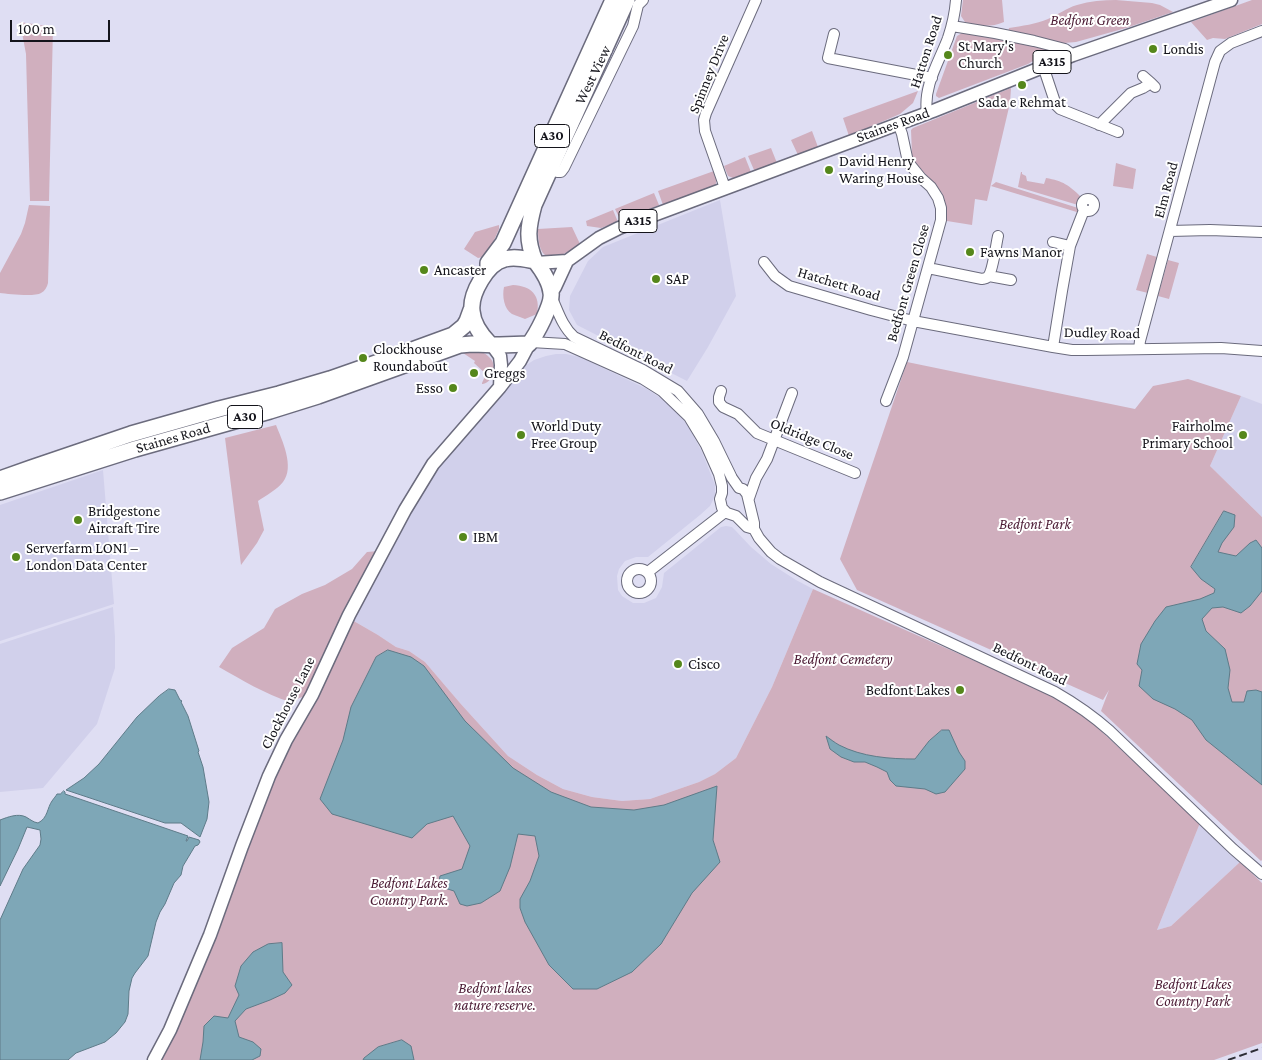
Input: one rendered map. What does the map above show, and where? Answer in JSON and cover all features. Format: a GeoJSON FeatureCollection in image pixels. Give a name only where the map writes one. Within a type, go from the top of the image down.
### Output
{"type":"FeatureCollection","features":[{"type":"Feature","properties":{"kind":"highway","name":"A30"},"geometry":{"type":"LineString","coordinates":[[488,270],[488,263],[503,243],[613,0]]}},
{"type":"Feature","properties":{"kind":"highway","name":"A30"},"geometry":{"type":"LineString","coordinates":[[536,262],[529,247],[528,235],[534,206],[550,169],[634,1]]}},
{"type":"Feature","properties":{"kind":"highway"},"geometry":{"type":"LineString","coordinates":[[517,257],[536,262],[547,280],[551,294],[544,317],[530,343],[491,344],[483,337],[474,323],[471,310],[475,294],[478,285],[488,270],[505,258],[517,257]]}},
{"type":"Feature","properties":{"kind":"highway","name":"Staines Road"},"geometry":{"type":"LineString","coordinates":[[0,479],[131,434],[296,389],[390,358],[453,335],[464,326],[471,310]]}},
{"type":"Feature","properties":{"kind":"highway","name":"Staines Road"},"geometry":{"type":"LineString","coordinates":[[0,492],[135,449],[302,401],[460,345],[491,344]]}},
{"type":"Feature","properties":{"kind":"main road","name":"Staines Road"},"geometry":{"type":"LineString","coordinates":[[567,261],[600,238],[619,228],[926,113],[1043,66],[1227,1]]}},
{"type":"Feature","properties":{"kind":"main road"},"geometry":{"type":"LineString","coordinates":[[536,262],[567,261],[551,294]]}},
{"type":"Feature","properties":{"kind":"main road","name":"Clockhouse Lane"},"geometry":{"type":"LineString","coordinates":[[154,1060],[170,1030],[210,935],[269,776],[286,740],[312,695],[349,615],[405,510],[433,464],[500,388],[520,361],[530,343]]}},
{"type":"Feature","properties":{"kind":"main road"},"geometry":{"type":"LineString","coordinates":[[491,344],[500,356],[502,365],[500,388]]}},
{"type":"Feature","properties":{"kind":"street","name":"Spinney Drive"},"geometry":{"type":"LineString","coordinates":[[725,188],[705,131],[704,120],[756,0]]}},
{"type":"Feature","properties":{"kind":"street","name":"Hatton Road"},"geometry":{"type":"LineString","coordinates":[[926,113],[928,89],[952,26],[956,0]]}},
{"type":"Feature","properties":{"kind":"street"},"geometry":{"type":"LineString","coordinates":[[952,26],[1034,41],[1065,49],[1073,55]]}},
{"type":"Feature","properties":{"kind":"street","name":"Elm Road"},"geometry":{"type":"LineString","coordinates":[[1139,349],[1215,62],[1220,51],[1231,43],[1262,31]]}},
{"type":"Feature","properties":{"kind":"street"},"geometry":{"type":"LineString","coordinates":[[834,34],[828,58],[932,78]]}},
{"type":"Feature","properties":{"kind":"street"},"geometry":{"type":"LineString","coordinates":[[1043,66],[1056,105],[1060,109],[1118,132]]}},
{"type":"Feature","properties":{"kind":"street"},"geometry":{"type":"LineString","coordinates":[[1099,125],[1131,93],[1143,88],[1150,82]]}},
{"type":"Feature","properties":{"kind":"street","name":"Bedfont Green Close"},"geometry":{"type":"LineString","coordinates":[[886,401],[898,372],[941,220],[941,208],[938,198],[931,187],[908,162],[898,123]]}},
{"type":"Feature","properties":{"kind":"street"},"geometry":{"type":"LineString","coordinates":[[1053,347],[1070,246],[1084,210]]}},
{"type":"Feature","properties":{"kind":"street"},"geometry":{"type":"LineString","coordinates":[[1170,231],[1262,232]]}},
{"type":"Feature","properties":{"kind":"street"},"geometry":{"type":"LineString","coordinates":[[988,276],[998,236]]}},
{"type":"Feature","properties":{"kind":"street"},"geometry":{"type":"LineString","coordinates":[[1053,242],[1070,246]]}},
{"type":"Feature","properties":{"kind":"street","name":"Hatchett Road"},"geometry":{"type":"LineString","coordinates":[[764,262],[775,276],[789,286],[913,321]]}},
{"type":"Feature","properties":{"kind":"street"},"geometry":{"type":"LineString","coordinates":[[928,268],[982,279],[988,276],[1011,280]]}},
{"type":"Feature","properties":{"kind":"street","name":"Bedfont Road"},"geometry":{"type":"LineString","coordinates":[[551,294],[560,318],[574,337],[643,370],[678,391],[698,414],[732,478],[739,488],[745,492],[749,500],[754,529],[771,552],[794,568],[820,582],[1046,688],[1077,705],[1110,731],[1262,874]]}},
{"type":"Feature","properties":{"kind":"street","name":"Dudley Road"},"geometry":{"type":"LineString","coordinates":[[913,321],[1072,350],[1221,348],[1262,351]]}},
{"type":"Feature","properties":{"kind":"street","name":"Bedfont Road"},"geometry":{"type":"LineString","coordinates":[[530,343],[565,344],[643,379],[662,391],[689,417],[706,445],[719,474],[722,493],[720,504],[725,512],[736,516],[747,527],[754,529]]}},
{"type":"Feature","properties":{"kind":"street","name":"Oldridge Close"},"geometry":{"type":"LineString","coordinates":[[721,391],[719,402],[723,407],[738,414],[757,433],[856,473]]}},
{"type":"Feature","properties":{"kind":"street"},"geometry":{"type":"LineString","coordinates":[[736,516],[746,510],[756,478],[767,459],[792,393]]}},
{"type":"Feature","properties":{"kind":"street"},"geometry":{"type":"LineString","coordinates":[[722,493],[731,487],[739,488],[756,478]]}},
{"type":"Feature","properties":{"kind":"street"},"geometry":{"type":"LineString","coordinates":[[648,572],[725,512]]}},
{"type":"Feature","properties":{"kind":"shaded area","name":"SAP"},"geometry":{"type":"Polygon","coordinates":[[[720,200],[736,296],[687,381],[577,325],[569,310],[570,296],[588,261],[603,247],[720,200]]]}},
{"type":"Feature","properties":{"kind":"shaded area"},"geometry":{"type":"Polygon","coordinates":[[[556,354],[580,357],[647,389],[662,399],[676,411],[689,427],[702,452],[715,485],[715,495],[710,506],[700,515],[648,557],[636,557],[625,561],[619,569],[617,576],[618,590],[622,596],[633,603],[644,603],[656,598],[662,587],[664,573],[721,527],[726,526],[732,527],[771,564],[813,589],[772,687],[736,758],[715,774],[699,782],[650,799],[622,801],[592,797],[563,789],[537,775],[508,756],[425,662],[409,651],[396,647],[352,620],[418,480],[522,368],[534,360],[556,354]]]}},
{"type":"Feature","properties":{"kind":"shaded area","name":"Fairholme Primary School"},"geometry":{"type":"Polygon","coordinates":[[[1241,396],[1262,404],[1262,517],[1210,466],[1241,396]]]}},
{"type":"Feature","properties":{"kind":"shaded area"},"geometry":{"type":"Polygon","coordinates":[[[103,470],[114,604],[0,641],[0,505],[103,470]]]}},
{"type":"Feature","properties":{"kind":"shaded area"},"geometry":{"type":"Polygon","coordinates":[[[1224,511],[1235,515],[1234,527],[1218,552],[1236,556],[1256,540],[1262,548],[1262,591],[1250,606],[1241,613],[1223,607],[1212,608],[1202,619],[1206,631],[1225,649],[1230,670],[1228,688],[1232,702],[1244,702],[1247,691],[1256,690],[1262,692],[1262,785],[1206,740],[1192,720],[1175,709],[1153,699],[1139,686],[1142,670],[1137,664],[1141,644],[1166,607],[1200,599],[1214,593],[1215,589],[1201,579],[1191,567],[1224,511]]]}},
{"type":"Feature","properties":{"kind":"shaded area"},"geometry":{"type":"Polygon","coordinates":[[[113,607],[115,668],[97,724],[43,788],[0,792],[0,644],[113,607]]]}},
{"type":"Feature","properties":{"kind":"shaded area"},"geometry":{"type":"Polygon","coordinates":[[[388,650],[411,657],[424,666],[465,721],[513,768],[551,792],[591,807],[634,810],[664,805],[717,786],[713,840],[720,862],[692,893],[661,944],[632,972],[597,989],[573,989],[549,965],[525,922],[520,908],[520,899],[530,881],[539,856],[535,836],[518,834],[510,867],[500,891],[481,903],[467,906],[460,904],[454,891],[438,886],[440,876],[462,869],[470,846],[453,816],[427,824],[412,838],[332,814],[320,799],[343,740],[351,707],[376,657],[388,650]]]}},
{"type":"Feature","properties":{"kind":"shaded area"},"geometry":{"type":"Polygon","coordinates":[[[169,689],[175,690],[182,701],[203,767],[209,802],[207,819],[200,837],[181,823],[165,823],[66,790],[84,778],[99,764],[137,717],[169,689]]]}},
{"type":"Feature","properties":{"kind":"shaded area"},"geometry":{"type":"Polygon","coordinates":[[[942,730],[949,730],[965,761],[965,769],[945,792],[936,794],[925,789],[896,786],[890,780],[887,772],[865,762],[854,762],[841,757],[830,749],[826,736],[839,745],[867,755],[915,759],[929,741],[942,730]]]}},
{"type":"Feature","properties":{"kind":"shaded area"},"geometry":{"type":"Polygon","coordinates":[[[64,791],[65,794],[188,836],[186,841],[189,837],[200,842],[195,846],[183,866],[181,875],[174,883],[160,912],[148,956],[132,978],[129,991],[128,1014],[125,1022],[116,1033],[105,1042],[76,1053],[68,1060],[0,1060],[0,920],[23,869],[40,845],[41,839],[40,830],[27,827],[0,886],[0,820],[20,815],[38,823],[46,816],[50,804],[57,794],[64,791]]]}},
{"type":"Feature","properties":{"kind":"shaded area"},"geometry":{"type":"Polygon","coordinates":[[[1200,823],[1229,854],[1240,862],[1171,926],[1157,930],[1200,823]]]}},
{"type":"Feature","properties":{"kind":"shaded area"},"geometry":{"type":"Polygon","coordinates":[[[282,943],[283,972],[292,985],[285,993],[246,1009],[235,1021],[239,1037],[253,1042],[261,1049],[260,1056],[252,1060],[200,1060],[204,1026],[214,1016],[228,1018],[239,995],[235,986],[241,966],[253,952],[268,944],[282,943]]]}},
{"type":"Feature","properties":{"kind":"shaded area"},"geometry":{"type":"Polygon","coordinates":[[[402,1040],[411,1046],[414,1060],[363,1060],[378,1047],[402,1040]]]}},
{"type":"Feature","properties":{"kind":"green space"},"geometry":{"type":"Polygon","coordinates":[[[963,0],[1002,0],[1004,22],[984,26],[965,22],[961,16],[963,0]]]}},
{"type":"Feature","properties":{"kind":"green space","name":"Bedfont Green"},"geometry":{"type":"Polygon","coordinates":[[[1116,0],[1152,3],[1173,12],[1076,42],[1052,44],[1008,32],[1009,28],[1043,21],[1077,5],[1096,1],[1116,0]]]}},
{"type":"Feature","properties":{"kind":"green space"},"geometry":{"type":"Polygon","coordinates":[[[1252,0],[1262,0],[1262,24],[1225,39],[1213,38],[1207,40],[1191,22],[1252,0]]]}},
{"type":"Feature","properties":{"kind":"green space"},"geometry":{"type":"Polygon","coordinates":[[[20,22],[53,27],[49,201],[30,201],[26,54],[20,22]]]}},
{"type":"Feature","properties":{"kind":"green space","name":"Bedfont Green"},"geometry":{"type":"Polygon","coordinates":[[[962,33],[979,36],[980,34],[1056,52],[939,98],[936,94],[957,36],[962,33]]]}},
{"type":"Feature","properties":{"kind":"green space"},"geometry":{"type":"Polygon","coordinates":[[[1011,88],[1010,103],[987,201],[975,199],[972,225],[947,221],[942,193],[914,161],[911,130],[1011,88]]]}},
{"type":"Feature","properties":{"kind":"green space"},"geometry":{"type":"Polygon","coordinates":[[[918,91],[913,103],[900,114],[849,136],[843,118],[918,91]]]}},
{"type":"Feature","properties":{"kind":"green space"},"geometry":{"type":"Polygon","coordinates":[[[812,131],[818,147],[798,155],[791,140],[812,131]]]}},
{"type":"Feature","properties":{"kind":"green space"},"geometry":{"type":"Polygon","coordinates":[[[771,148],[777,163],[754,170],[748,156],[771,148]]]}},
{"type":"Feature","properties":{"kind":"green space"},"geometry":{"type":"Polygon","coordinates":[[[745,157],[751,172],[733,178],[728,176],[724,166],[745,157]]]}},
{"type":"Feature","properties":{"kind":"green space"},"geometry":{"type":"Polygon","coordinates":[[[1116,163],[1136,169],[1133,189],[1113,186],[1116,163]]]}},
{"type":"Feature","properties":{"kind":"green space"},"geometry":{"type":"Polygon","coordinates":[[[714,171],[717,180],[715,186],[663,205],[658,191],[714,171]]]}},
{"type":"Feature","properties":{"kind":"green space"},"geometry":{"type":"Polygon","coordinates":[[[1021,172],[1026,176],[1027,181],[1044,184],[1046,178],[1065,184],[1081,197],[1078,205],[1018,187],[1021,172]]]}},
{"type":"Feature","properties":{"kind":"green space"},"geometry":{"type":"Polygon","coordinates":[[[996,182],[1078,208],[1080,213],[991,186],[996,182]]]}},
{"type":"Feature","properties":{"kind":"green space"},"geometry":{"type":"Polygon","coordinates":[[[654,193],[659,205],[621,221],[615,209],[654,193]]]}},
{"type":"Feature","properties":{"kind":"green space"},"geometry":{"type":"Polygon","coordinates":[[[29,205],[50,206],[48,284],[44,291],[33,295],[0,293],[0,273],[21,234],[29,205]]]}},
{"type":"Feature","properties":{"kind":"green space"},"geometry":{"type":"Polygon","coordinates":[[[613,210],[618,222],[601,228],[587,226],[586,221],[613,210]]]}},
{"type":"Feature","properties":{"kind":"green space"},"geometry":{"type":"Polygon","coordinates":[[[499,225],[487,256],[478,258],[464,249],[475,232],[499,225]]]}},
{"type":"Feature","properties":{"kind":"green space"},"geometry":{"type":"Polygon","coordinates":[[[572,227],[580,244],[556,257],[545,255],[541,250],[538,229],[572,227]]]}},
{"type":"Feature","properties":{"kind":"green space"},"geometry":{"type":"Polygon","coordinates":[[[1147,254],[1157,257],[1148,293],[1136,290],[1147,254]]]}},
{"type":"Feature","properties":{"kind":"green space"},"geometry":{"type":"Polygon","coordinates":[[[1168,260],[1179,263],[1169,299],[1158,296],[1168,260]]]}},
{"type":"Feature","properties":{"kind":"green space"},"geometry":{"type":"Polygon","coordinates":[[[513,285],[525,287],[533,293],[538,307],[537,314],[525,319],[509,312],[504,302],[503,291],[504,287],[513,285]]]}},
{"type":"Feature","properties":{"kind":"green space"},"geometry":{"type":"Polygon","coordinates":[[[471,350],[484,353],[494,365],[493,374],[486,383],[482,384],[486,374],[474,363],[475,361],[463,353],[471,350]]]}},
{"type":"Feature","properties":{"kind":"green space","name":"Bedfont Park"},"geometry":{"type":"Polygon","coordinates":[[[907,362],[1135,409],[1153,386],[1188,379],[1241,396],[1210,466],[1262,517],[1261,861],[1101,711],[1109,690],[1103,700],[857,590],[840,559],[907,362]]]}},
{"type":"Feature","properties":{"kind":"green space"},"geometry":{"type":"Polygon","coordinates":[[[276,425],[288,461],[288,469],[283,482],[258,501],[264,530],[241,565],[225,438],[276,425]]]}},
{"type":"Feature","properties":{"kind":"green space"},"geometry":{"type":"Polygon","coordinates":[[[379,551],[307,695],[290,702],[263,691],[219,667],[232,648],[264,628],[275,609],[302,594],[325,585],[352,569],[367,552],[379,551]]]}},
{"type":"Feature","properties":{"kind":"green space","name":"Bedfont Lakes Country Park."},"geometry":{"type":"Polygon","coordinates":[[[813,589],[1072,704],[1200,823],[1157,930],[1171,926],[1240,862],[1262,883],[1262,1043],[1214,1060],[160,1060],[275,777],[352,620],[396,647],[409,651],[425,662],[508,756],[563,789],[592,797],[622,801],[650,799],[699,782],[715,774],[736,758],[772,687],[813,589]]]}},
{"type":"Feature","properties":{"kind":"railway"},"geometry":{"type":"LineString","coordinates":[[1228,1060],[1262,1048]]}},
{"type":"Feature","properties":{"kind":"place","name":"Londis"},"geometry":{"type":"Point","coordinates":[1153,49]}},
{"type":"Feature","properties":{"kind":"place","name":"St Mary's Church"},"geometry":{"type":"Point","coordinates":[948,55]}},
{"type":"Feature","properties":{"kind":"place","name":"Sada e Rehmat"},"geometry":{"type":"Point","coordinates":[1022,85]}},
{"type":"Feature","properties":{"kind":"place","name":"David Henry Waring House"},"geometry":{"type":"Point","coordinates":[829,170]}},
{"type":"Feature","properties":{"kind":"place","name":"Fawns Manor"},"geometry":{"type":"Point","coordinates":[970,252]}},
{"type":"Feature","properties":{"kind":"place","name":"Ancaster"},"geometry":{"type":"Point","coordinates":[424,270]}},
{"type":"Feature","properties":{"kind":"place","name":"SAP"},"geometry":{"type":"Point","coordinates":[656,279]}},
{"type":"Feature","properties":{"kind":"place","name":"Clockhouse Roundabout"},"geometry":{"type":"Point","coordinates":[363,358]}},
{"type":"Feature","properties":{"kind":"place","name":"Greggs"},"geometry":{"type":"Point","coordinates":[474,373]}},
{"type":"Feature","properties":{"kind":"place","name":"Esso"},"geometry":{"type":"Point","coordinates":[453,388]}},
{"type":"Feature","properties":{"kind":"place","name":"World Duty Free Group"},"geometry":{"type":"Point","coordinates":[521,435]}},
{"type":"Feature","properties":{"kind":"place","name":"Fairholme Primary School"},"geometry":{"type":"Point","coordinates":[1243,435]}},
{"type":"Feature","properties":{"kind":"place","name":"Bridgestone Aircraft Tire"},"geometry":{"type":"Point","coordinates":[78,520]}},
{"type":"Feature","properties":{"kind":"place","name":"IBM"},"geometry":{"type":"Point","coordinates":[463,537]}},
{"type":"Feature","properties":{"kind":"place","name":"Serverfarm LON1 – London Data Center"},"geometry":{"type":"Point","coordinates":[16,557]}},
{"type":"Feature","properties":{"kind":"place","name":"Cisco"},"geometry":{"type":"Point","coordinates":[678,664]}},
{"type":"Feature","properties":{"kind":"place","name":"Bedfont Lakes"},"geometry":{"type":"Point","coordinates":[960,690]}},
{"type":"Feature","properties":{"kind":"park label","name":"Bedfont Cemetery"},"geometry":{"type":"Point","coordinates":[843,659]}},
{"type":"Feature","properties":{"kind":"park label","name":"Bedfont Lakes Country Park"},"geometry":{"type":"Point","coordinates":[1193,992]}},
{"type":"Feature","properties":{"kind":"park label","name":"Bedfont lakes nature reserve."},"geometry":{"type":"Point","coordinates":[495,996]}}]}
